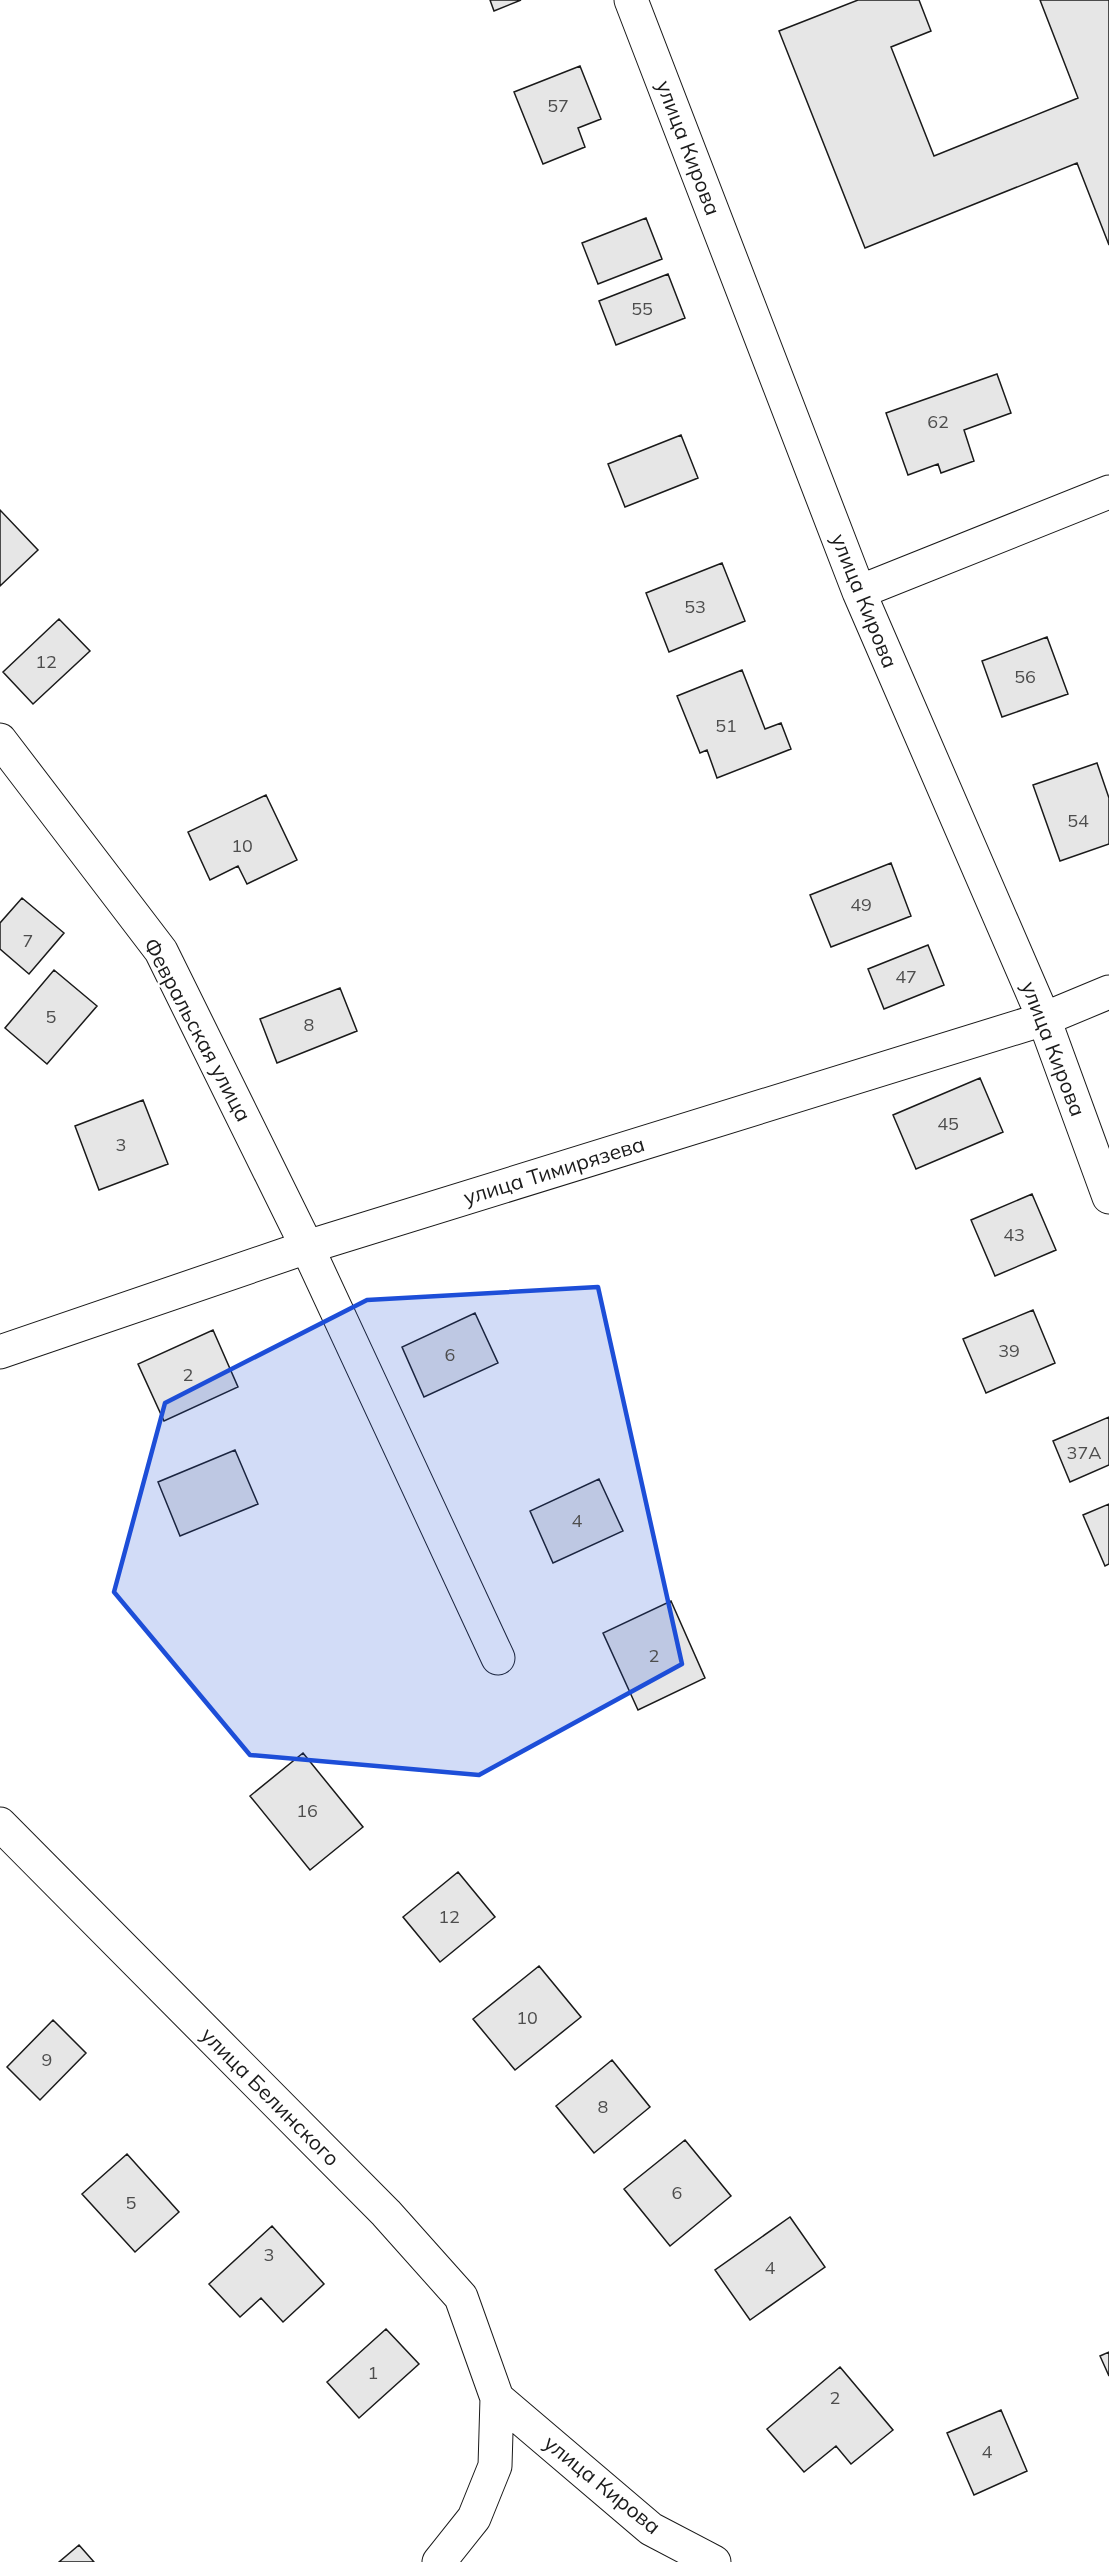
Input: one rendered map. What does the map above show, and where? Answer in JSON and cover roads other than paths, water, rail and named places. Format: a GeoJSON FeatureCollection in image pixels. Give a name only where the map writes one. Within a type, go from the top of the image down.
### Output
{"type":"FeatureCollection","features":[{"type":"Feature","properties":{"kind":"street","name":"улица Кирова"},"geometry":{"type":"LineString","coordinates":[[631,0],[859,592],[1044,1019],[1109,1197]]}},
{"type":"Feature","properties":{"kind":"street"},"geometry":{"type":"LineString","coordinates":[[859,592],[1109,492]]}},
{"type":"Feature","properties":{"kind":"street","name":"Февральская улица"},"geometry":{"type":"LineString","coordinates":[[0,740],[161,951],[307,1247],[498,1658]]}},
{"type":"Feature","properties":{"kind":"street","name":"улица Тимирязева"},"geometry":{"type":"LineString","coordinates":[[0,1352],[307,1247],[1044,1019],[1109,992]]}},
{"type":"Feature","properties":{"kind":"street","name":"улица Белинского"},"geometry":{"type":"LineString","coordinates":[[0,1824],[386,2213],[461,2297],[497,2398]]}},
{"type":"Feature","properties":{"kind":"street","name":"улица Кирова"},"geometry":{"type":"LineString","coordinates":[[497,2398],[651,2529],[714,2562]]}},
{"type":"Feature","properties":{"kind":"street"},"geometry":{"type":"LineString","coordinates":[[439,2562],[474,2518],[495,2466],[497,2398]]}}]}
